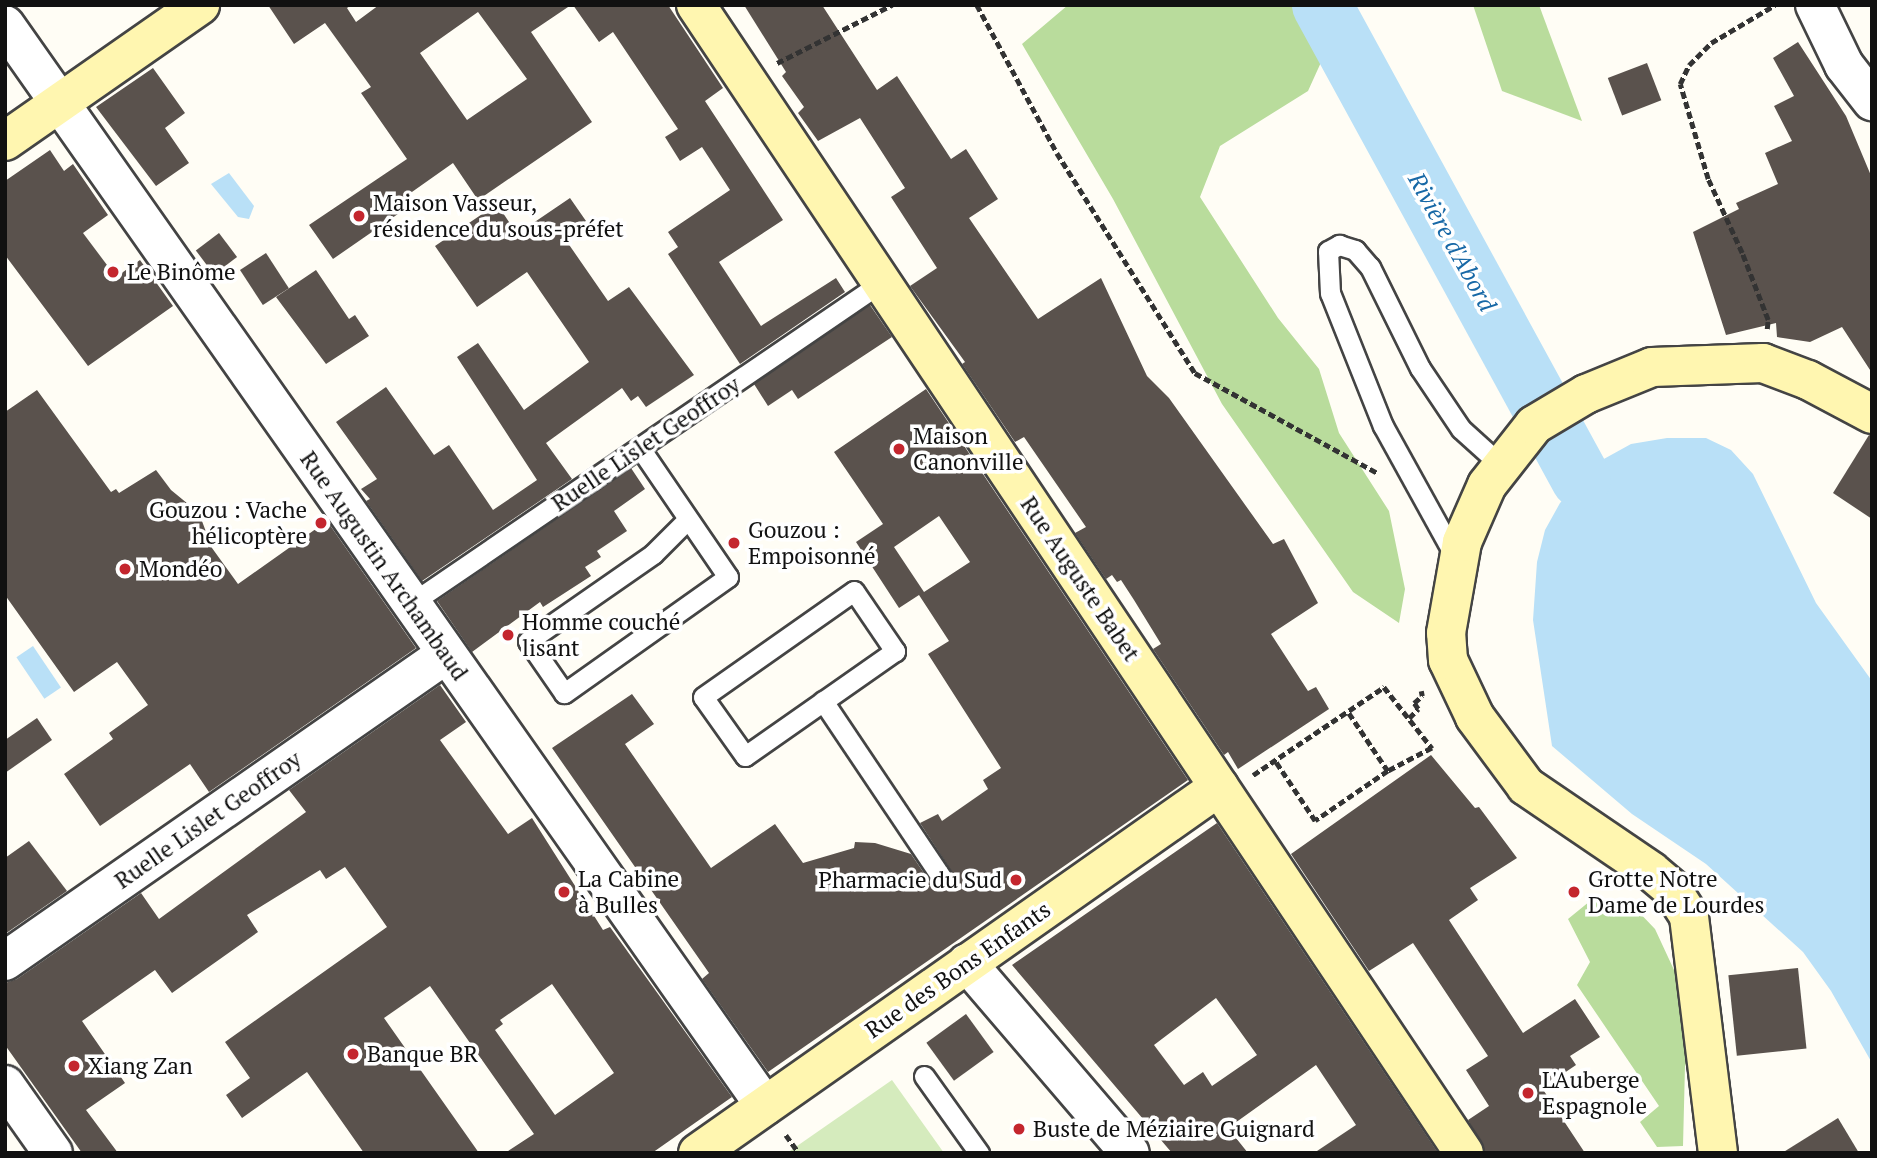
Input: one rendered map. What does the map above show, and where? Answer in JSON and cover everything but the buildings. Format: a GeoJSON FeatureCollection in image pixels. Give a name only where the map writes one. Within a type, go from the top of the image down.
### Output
{"type":"FeatureCollection","features":[{"type":"Feature","properties":{"kind":"street"},"geometry":{"type":"LineString","coordinates":[[5,141],[200,5]]}},
{"type":"Feature","properties":{"kind":"street","name":"Rue Auguste Babet"},"geometry":{"type":"LineString","coordinates":[[696,5],[882,282],[1232,783],[1464,1153]]}},
{"type":"Feature","properties":{"kind":"street"},"geometry":{"type":"LineString","coordinates":[[1815,5],[1844,65],[1872,101]]}},
{"type":"Feature","properties":{"kind":"street","name":"Rue Augustin Archambaud"},"geometry":{"type":"LineString","coordinates":[[5,24],[445,655],[765,1106]]}},
{"type":"Feature","properties":{"kind":"street"},"geometry":{"type":"LineString","coordinates":[[1718,1153],[1689,916],[1671,888],[1651,871],[1526,786],[1496,747],[1459,688],[1448,660],[1446,634],[1458,561],[1487,485],[1534,425],[1586,394],[1652,366],[1763,363],[1808,380],[1872,414]]}},
{"type":"Feature","properties":{"kind":"street","name":"Ruelle Lislet Geoffroy"},"geometry":{"type":"LineString","coordinates":[[5,961],[445,655]]}},
{"type":"Feature","properties":{"kind":"street","name":"Rue des Bons Enfants"},"geometry":{"type":"LineString","coordinates":[[698,1153],[765,1106],[977,946],[1232,783]]}},
{"type":"Feature","properties":{"kind":"street"},"geometry":{"type":"LineString","coordinates":[[977,946],[1130,1153]]}},
{"type":"Feature","properties":{"kind":"street"},"geometry":{"type":"LineString","coordinates":[[5,1085],[53,1153]]}},
{"type":"Feature","properties":{"kind":"lane"},"geometry":{"type":"LineString","coordinates":[[1458,561],[1383,426],[1330,293],[1328,251],[1339,246],[1355,250],[1370,267],[1427,378],[1461,429],[1502,466]]}},
{"type":"Feature","properties":{"kind":"lane","name":"Ruelle Lislet Geoffroy"},"geometry":{"type":"LineString","coordinates":[[410,604],[882,282]]}},
{"type":"Feature","properties":{"kind":"lane"},"geometry":{"type":"LineString","coordinates":[[640,448],[728,577],[564,692],[528,641],[653,554],[688,519]]}},
{"type":"Feature","properties":{"kind":"lane"},"geometry":{"type":"LineString","coordinates":[[854,591],[895,651],[823,701],[745,756],[704,697],[854,591]]}},
{"type":"Feature","properties":{"kind":"lane"},"geometry":{"type":"LineString","coordinates":[[823,701],[942,878]]}},
{"type":"Feature","properties":{"kind":"lane"},"geometry":{"type":"LineString","coordinates":[[924,1076],[979,1153]]}},
{"type":"Feature","properties":{"kind":"path"},"geometry":{"type":"LineString","coordinates":[[771,67],[892,5]]}},
{"type":"Feature","properties":{"kind":"path"},"geometry":{"type":"LineString","coordinates":[[977,5],[1057,153],[1195,373],[1385,477]]}},
{"type":"Feature","properties":{"kind":"path"},"geometry":{"type":"LineString","coordinates":[[1757,291],[1708,179],[1680,84],[1689,65],[1711,43],[1775,5]]}},
{"type":"Feature","properties":{"kind":"path"},"geometry":{"type":"LineString","coordinates":[[1232,783],[1275,761],[1384,687],[1432,748],[1388,771],[1315,821],[1275,761]]}},
{"type":"Feature","properties":{"kind":"path"},"geometry":{"type":"LineString","coordinates":[[1349,713],[1388,771]]}},
{"type":"Feature","properties":{"kind":"path"},"geometry":{"type":"LineString","coordinates":[[787,1136],[799,1153]]}},
{"type":"Feature","properties":{"kind":"green space"},"geometry":{"type":"Polygon","coordinates":[[[1068,5],[1347,5],[1308,91],[1220,146],[1200,197],[1278,318],[1319,369],[1339,433],[1389,511],[1405,589],[1399,623],[1353,592],[1222,404],[1113,199],[1022,44],[1068,5]]]}},
{"type":"Feature","properties":{"kind":"green space"},"geometry":{"type":"Polygon","coordinates":[[[1473,5],[1539,5],[1582,121],[1502,91],[1473,5]]]}},
{"type":"Feature","properties":{"kind":"green space"},"geometry":{"type":"Polygon","coordinates":[[[1595,897],[1634,907],[1655,929],[1681,985],[1693,1046],[1685,1066],[1683,1146],[1657,1147],[1640,1122],[1659,1106],[1577,985],[1590,962],[1568,919],[1595,897]]]}},
{"type":"Feature","properties":{"kind":"green space"},"geometry":{"type":"Polygon","coordinates":[[[892,1080],[944,1153],[787,1153],[892,1080]]]}},
{"type":"Feature","properties":{"kind":"water"},"geometry":{"type":"Polygon","coordinates":[[[229,173],[254,206],[249,219],[238,217],[211,184],[229,173]]]}},
{"type":"Feature","properties":{"kind":"water"},"geometry":{"type":"Polygon","coordinates":[[[1667,438],[1706,438],[1731,450],[1753,474],[1816,603],[1872,681],[1872,1063],[1831,991],[1803,952],[1706,864],[1632,814],[1552,746],[1533,620],[1537,562],[1545,530],[1560,503],[1602,460],[1631,444],[1667,438]]]}},
{"type":"Feature","properties":{"kind":"water"},"geometry":{"type":"Polygon","coordinates":[[[33,646],[61,687],[44,699],[16,657],[33,646]]]}},
{"type":"Feature","properties":{"kind":"waterway","name":"Rivière d'Abord"},"geometry":{"type":"LineString","coordinates":[[1322,5],[1581,479]]}},
{"type":"Feature","properties":{"kind":"place","name":"Maison Vasseur, résidence du sous-préfet"},"geometry":{"type":"Point","coordinates":[359,216]}},
{"type":"Feature","properties":{"kind":"place","name":"Le Binôme"},"geometry":{"type":"Point","coordinates":[113,272]}},
{"type":"Feature","properties":{"kind":"place","name":"Maison Canonville"},"geometry":{"type":"Point","coordinates":[899,449]}},
{"type":"Feature","properties":{"kind":"place","name":"Gouzou : Vache hélicoptère"},"geometry":{"type":"Point","coordinates":[321,523]}},
{"type":"Feature","properties":{"kind":"place","name":"Gouzou : Empoisonné"},"geometry":{"type":"Point","coordinates":[734,543]}},
{"type":"Feature","properties":{"kind":"place","name":"Mondéo"},"geometry":{"type":"Point","coordinates":[125,569]}},
{"type":"Feature","properties":{"kind":"place","name":"Homme couché lisant"},"geometry":{"type":"Point","coordinates":[508,635]}},
{"type":"Feature","properties":{"kind":"place","name":"Pharmacie du Sud"},"geometry":{"type":"Point","coordinates":[1016,880]}},
{"type":"Feature","properties":{"kind":"place","name":"La Cabine à Bulles"},"geometry":{"type":"Point","coordinates":[564,892]}},
{"type":"Feature","properties":{"kind":"place","name":"Grotte Notre Dame de Lourdes"},"geometry":{"type":"Point","coordinates":[1574,892]}},
{"type":"Feature","properties":{"kind":"place","name":"Banque BR"},"geometry":{"type":"Point","coordinates":[353,1054]}},
{"type":"Feature","properties":{"kind":"place","name":"Xiang Zan"},"geometry":{"type":"Point","coordinates":[74,1066]}},
{"type":"Feature","properties":{"kind":"place","name":"L'Auberge Espagnole"},"geometry":{"type":"Point","coordinates":[1528,1093]}},
{"type":"Feature","properties":{"kind":"place","name":"Buste de Méziaire Guignard"},"geometry":{"type":"Point","coordinates":[1019,1129]}}]}
